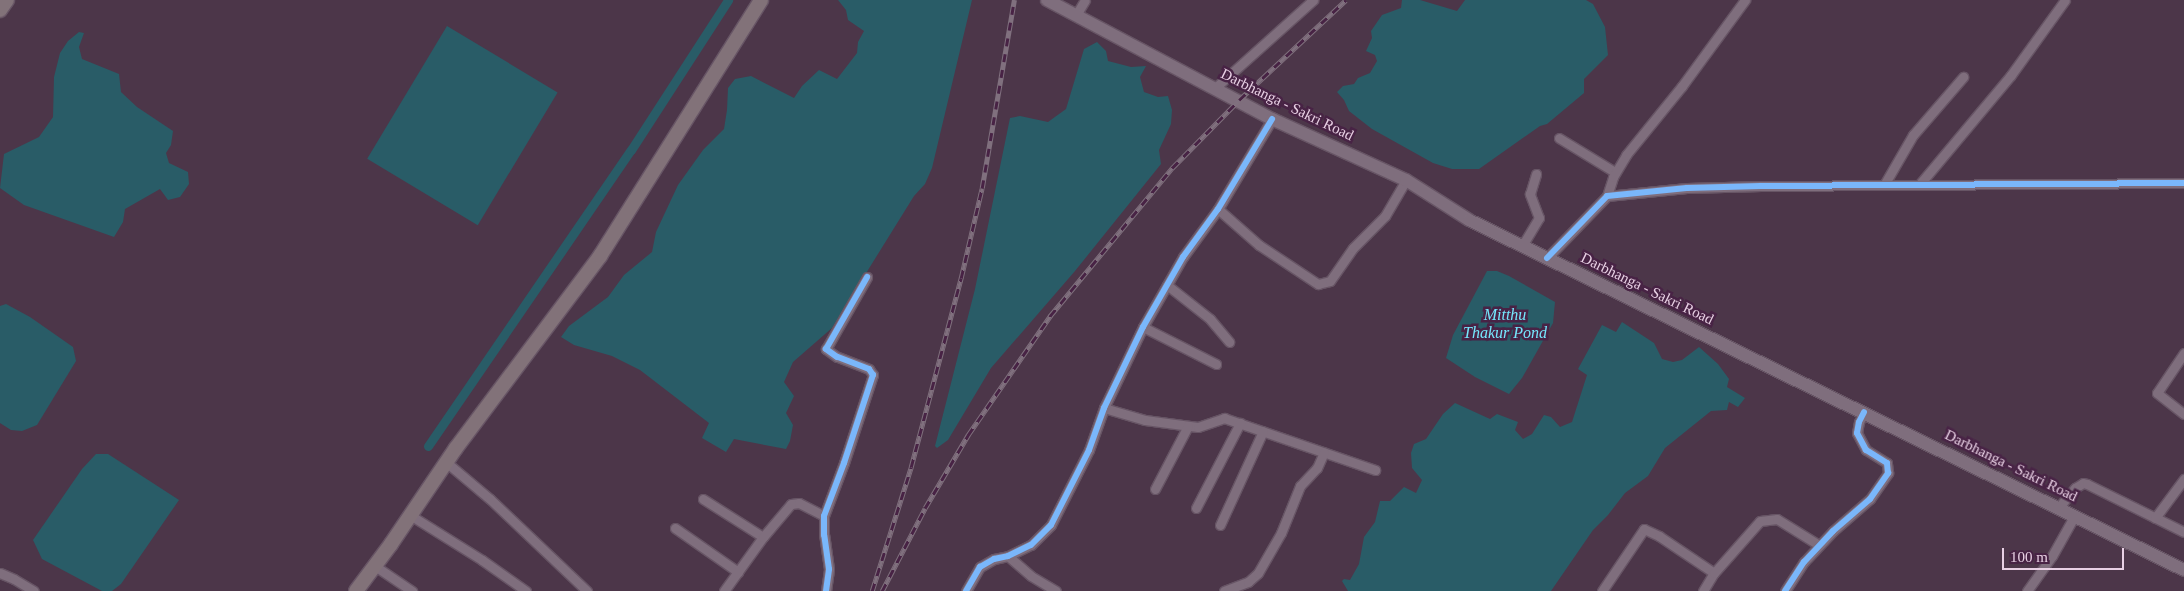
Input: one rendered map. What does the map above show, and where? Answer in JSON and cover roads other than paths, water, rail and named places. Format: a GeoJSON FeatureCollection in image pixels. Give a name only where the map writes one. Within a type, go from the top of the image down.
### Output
{"type":"FeatureCollection","features":[{"type":"Feature","properties":{"kind":"main road"},"geometry":{"type":"LineString","coordinates":[[0,10],[7,0]]}},
{"type":"Feature","properties":{"kind":"main road"},"geometry":{"type":"LineString","coordinates":[[356,591],[446,462],[600,256],[761,0]]}},
{"type":"Feature","properties":{"kind":"main road","name":"Darbhanga - Sakri Road"},"geometry":{"type":"LineString","coordinates":[[1047,0],[1272,119],[1406,180],[1469,220],[2184,570]]}},
{"type":"Feature","properties":{"kind":"street"},"geometry":{"type":"LineString","coordinates":[[1076,15],[1085,0]]}},
{"type":"Feature","properties":{"kind":"street"},"geometry":{"type":"LineString","coordinates":[[1215,88],[1313,0]]}},
{"type":"Feature","properties":{"kind":"street"},"geometry":{"type":"LineString","coordinates":[[1547,258],[1607,196],[1615,172],[1720,36],[1745,0]]}},
{"type":"Feature","properties":{"kind":"street"},"geometry":{"type":"LineString","coordinates":[[1919,185],[2010,75],[2065,0]]}},
{"type":"Feature","properties":{"kind":"street"},"geometry":{"type":"LineString","coordinates":[[1884,185],[1913,135],[1963,77]]}},
{"type":"Feature","properties":{"kind":"street"},"geometry":{"type":"LineString","coordinates":[[966,591],[980,567],[994,558],[1008,556],[1031,545],[1051,525],[1088,450],[1104,408],[1144,327],[1183,257],[1218,209],[1272,119]]}},
{"type":"Feature","properties":{"kind":"street"},"geometry":{"type":"LineString","coordinates":[[1559,138],[1615,172]]}},
{"type":"Feature","properties":{"kind":"street"},"geometry":{"type":"LineString","coordinates":[[1522,246],[1539,218],[1530,194],[1536,174]]}},
{"type":"Feature","properties":{"kind":"street"},"geometry":{"type":"LineString","coordinates":[[1218,209],[1258,245],[1318,284],[1330,281],[1353,248],[1385,216],[1406,180]]}},
{"type":"Feature","properties":{"kind":"street"},"geometry":{"type":"LineString","coordinates":[[1607,196],[1733,186],[2184,183]]}},
{"type":"Feature","properties":{"kind":"street"},"geometry":{"type":"LineString","coordinates":[[826,591],[829,570],[823,530],[824,516],[844,463],[873,374],[869,369],[829,353],[826,346],[867,277]]}},
{"type":"Feature","properties":{"kind":"street"},"geometry":{"type":"LineString","coordinates":[[1167,285],[1210,319],[1229,342]]}},
{"type":"Feature","properties":{"kind":"street"},"geometry":{"type":"LineString","coordinates":[[1144,327],[1216,364]]}},
{"type":"Feature","properties":{"kind":"street"},"geometry":{"type":"LineString","coordinates":[[2184,353],[2157,393],[2184,414]]}},
{"type":"Feature","properties":{"kind":"street"},"geometry":{"type":"LineString","coordinates":[[1104,408],[1145,420],[1188,426],[1204,426],[1220,417],[1375,470]]}},
{"type":"Feature","properties":{"kind":"street"},"geometry":{"type":"LineString","coordinates":[[1785,591],[1804,562],[1819,545],[1870,499],[1888,473],[1887,463],[1866,450],[1857,433],[1859,422],[1864,412]]}},
{"type":"Feature","properties":{"kind":"street"},"geometry":{"type":"LineString","coordinates":[[1196,508],[1240,423]]}},
{"type":"Feature","properties":{"kind":"street"},"geometry":{"type":"LineString","coordinates":[[1156,489],[1188,426]]}},
{"type":"Feature","properties":{"kind":"street"},"geometry":{"type":"LineString","coordinates":[[1220,525],[1263,431]]}},
{"type":"Feature","properties":{"kind":"street"},"geometry":{"type":"LineString","coordinates":[[1224,591],[1248,582],[1258,573],[1281,533],[1300,486],[1317,468],[1324,452]]}},
{"type":"Feature","properties":{"kind":"street"},"geometry":{"type":"LineString","coordinates":[[446,462],[490,499],[582,589]]}},
{"type":"Feature","properties":{"kind":"street"},"geometry":{"type":"LineString","coordinates":[[2155,518],[2184,479]]}},
{"type":"Feature","properties":{"kind":"street"},"geometry":{"type":"LineString","coordinates":[[2058,507],[2075,488],[2083,483],[2093,486],[2184,532]]}},
{"type":"Feature","properties":{"kind":"street"},"geometry":{"type":"LineString","coordinates":[[703,499],[763,537]]}},
{"type":"Feature","properties":{"kind":"street"},"geometry":{"type":"LineString","coordinates":[[724,591],[787,507],[794,502],[824,516]]}},
{"type":"Feature","properties":{"kind":"street"},"geometry":{"type":"LineString","coordinates":[[410,515],[474,555],[526,591]]}},
{"type":"Feature","properties":{"kind":"street"},"geometry":{"type":"LineString","coordinates":[[2027,591],[2052,556],[2075,515]]}},
{"type":"Feature","properties":{"kind":"street"},"geometry":{"type":"LineString","coordinates":[[1703,591],[1714,574],[1760,521],[1777,519],[1819,545]]}},
{"type":"Feature","properties":{"kind":"street"},"geometry":{"type":"LineString","coordinates":[[675,528],[738,572]]}},
{"type":"Feature","properties":{"kind":"street"},"geometry":{"type":"LineString","coordinates":[[1602,591],[1644,529],[1659,536],[1714,574]]}},
{"type":"Feature","properties":{"kind":"street"},"geometry":{"type":"LineString","coordinates":[[1008,556],[1031,576],[1056,591]]}},
{"type":"Feature","properties":{"kind":"street"},"geometry":{"type":"LineString","coordinates":[[375,566],[411,591]]}},
{"type":"Feature","properties":{"kind":"street"},"geometry":{"type":"LineString","coordinates":[[0,574],[14,579],[34,591]]}},
{"type":"Feature","properties":{"kind":"water"},"geometry":{"type":"Polygon","coordinates":[[[838,0],[972,0],[932,168],[925,184],[914,196],[832,328],[793,362],[784,382],[794,396],[786,413],[793,425],[790,441],[786,449],[734,439],[726,452],[702,438],[709,423],[640,370],[612,356],[574,345],[561,337],[569,326],[608,297],[624,275],[652,252],[656,232],[678,185],[703,150],[724,129],[728,88],[735,79],[751,76],[794,98],[802,86],[819,70],[837,79],[857,53],[858,42],[864,31],[848,20],[846,10],[838,0]]]}},
{"type":"Feature","properties":{"kind":"water"},"geometry":{"type":"Polygon","coordinates":[[[1402,0],[1420,0],[1457,11],[1465,0],[1586,0],[1593,4],[1605,27],[1608,55],[1584,79],[1584,93],[1547,124],[1540,126],[1479,169],[1452,169],[1433,163],[1372,129],[1349,111],[1344,100],[1337,92],[1343,86],[1354,84],[1358,78],[1370,73],[1377,61],[1375,55],[1366,51],[1372,38],[1371,31],[1382,15],[1401,8],[1402,0]]]}},
{"type":"Feature","properties":{"kind":"water"},"geometry":{"type":"Polygon","coordinates":[[[447,26],[558,92],[478,225],[367,159],[447,26]]]}},
{"type":"Feature","properties":{"kind":"water"},"geometry":{"type":"Polygon","coordinates":[[[79,32],[84,33],[79,47],[82,59],[119,74],[121,92],[137,107],[173,131],[171,145],[166,153],[169,163],[188,172],[189,184],[180,197],[168,200],[160,189],[125,209],[123,222],[114,237],[24,205],[0,188],[4,154],[39,137],[53,117],[54,77],[60,53],[68,41],[79,32]]]}},
{"type":"Feature","properties":{"kind":"water"},"geometry":{"type":"Polygon","coordinates":[[[1097,42],[1106,51],[1108,61],[1131,67],[1146,66],[1140,77],[1144,92],[1158,97],[1168,96],[1172,110],[1171,124],[1159,150],[1161,164],[1075,271],[991,368],[948,440],[937,448],[935,446],[975,289],[1010,118],[1020,116],[1048,122],[1066,109],[1084,49],[1097,42]]]}},
{"type":"Feature","properties":{"kind":"water","name":"Mitthu Thakur Pond"},"geometry":{"type":"Polygon","coordinates":[[[1487,271],[1497,271],[1509,276],[1555,302],[1553,323],[1522,378],[1509,394],[1475,377],[1446,358],[1453,335],[1487,271]]]}},
{"type":"Feature","properties":{"kind":"water"},"geometry":{"type":"Polygon","coordinates":[[[6,304],[30,317],[73,347],[76,361],[37,425],[22,431],[11,430],[0,423],[0,306],[6,304]]]}},
{"type":"Feature","properties":{"kind":"water"},"geometry":{"type":"Polygon","coordinates":[[[1622,322],[1654,343],[1662,359],[1673,362],[1682,360],[1699,347],[1718,364],[1729,379],[1727,387],[1745,398],[1738,407],[1729,402],[1727,410],[1711,411],[1665,448],[1648,476],[1625,493],[1608,515],[1593,530],[1551,591],[1348,591],[1342,581],[1344,579],[1350,580],[1359,564],[1364,537],[1375,522],[1380,501],[1390,501],[1404,487],[1416,493],[1422,480],[1412,468],[1411,453],[1414,444],[1426,439],[1443,414],[1455,403],[1490,419],[1497,414],[1518,422],[1515,430],[1523,439],[1532,434],[1544,415],[1551,417],[1560,427],[1572,422],[1587,375],[1578,369],[1602,325],[1616,332],[1622,322]]]}},
{"type":"Feature","properties":{"kind":"water"},"geometry":{"type":"Polygon","coordinates":[[[96,454],[108,454],[179,500],[121,584],[112,591],[102,591],[42,559],[33,540],[82,469],[96,454]]]}},
{"type":"Feature","properties":{"kind":"waterway"},"geometry":{"type":"LineString","coordinates":[[428,446],[631,150],[728,0]]}},
{"type":"Feature","properties":{"kind":"railway"},"geometry":{"type":"LineString","coordinates":[[872,591],[911,467],[961,278],[982,188],[1014,0]]}},
{"type":"Feature","properties":{"kind":"railway"},"geometry":{"type":"LineString","coordinates":[[882,591],[925,508],[968,435],[1050,316],[1172,168],[1239,100],[1346,0]]}}]}
